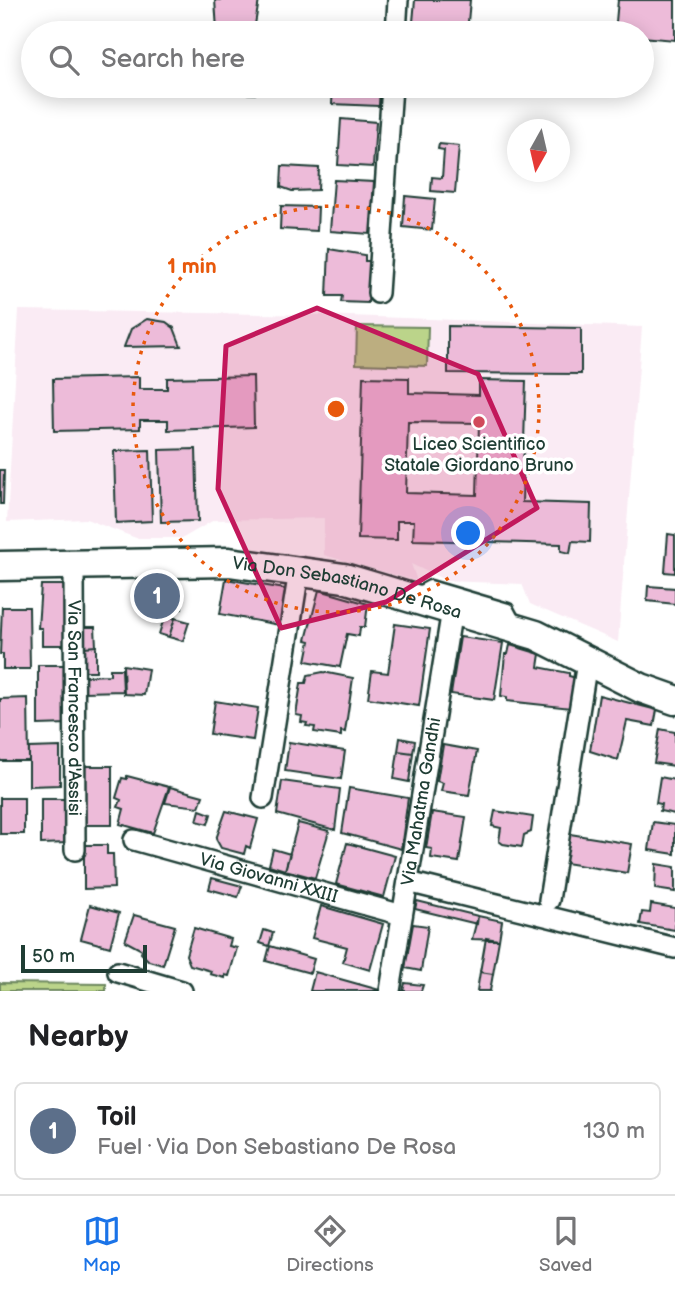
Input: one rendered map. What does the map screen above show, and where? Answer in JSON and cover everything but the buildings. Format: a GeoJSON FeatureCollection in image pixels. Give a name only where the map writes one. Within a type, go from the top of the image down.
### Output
{"type":"FeatureCollection","features":[{"type":"Feature","properties":{"kind":"street"},"geometry":{"type":"LineString","coordinates":[[397,21],[398,0]]}},
{"type":"Feature","properties":{"kind":"street"},"geometry":{"type":"LineString","coordinates":[[378,293],[391,98]]}},
{"type":"Feature","properties":{"kind":"street","name":"Via Don Sebastiano De Rosa"},"geometry":{"type":"LineString","coordinates":[[0,566],[229,562],[344,578],[518,629],[675,700]]}},
{"type":"Feature","properties":{"kind":"street","name":"Via San Francesco d'Assisi"},"geometry":{"type":"LineString","coordinates":[[74,564],[75,850]]}},
{"type":"Feature","properties":{"kind":"street"},"geometry":{"type":"LineString","coordinates":[[263,798],[299,571]]}},
{"type":"Feature","properties":{"kind":"street","name":"Via Mahatma Gandhi"},"geometry":{"type":"LineString","coordinates":[[390,991],[452,610]]}},
{"type":"Feature","properties":{"kind":"street"},"geometry":{"type":"LineString","coordinates":[[549,900],[587,662]]}},
{"type":"Feature","properties":{"kind":"street","name":"Via Giovanni XXIII"},"geometry":{"type":"LineString","coordinates":[[134,840],[402,915]]}},
{"type":"Feature","properties":{"kind":"street"},"geometry":{"type":"LineString","coordinates":[[408,882],[675,948]]}},
{"type":"Feature","properties":{"kind":"street"},"geometry":{"type":"LineString","coordinates":[[118,972],[183,991]]}},
{"type":"Feature","properties":{"kind":"lane"},"geometry":{"type":"LineString","coordinates":[[407,598],[430,586],[508,608],[518,629]]}},
{"type":"Feature","properties":{"kind":"highlighted area"},"geometry":{"type":"Polygon","coordinates":[[[317,308],[478,374],[537,508],[386,602],[281,628],[218,489],[226,346],[317,308]]]}},
{"type":"Feature","properties":{"kind":"shaded area"},"geometry":{"type":"Polygon","coordinates":[[[19,310],[322,315],[642,327],[618,642],[530,604],[522,584],[447,581],[411,564],[417,581],[324,555],[324,518],[214,520],[183,538],[136,538],[86,519],[7,522],[19,310]]]}},
{"type":"Feature","properties":{"kind":"green space"},"geometry":{"type":"Polygon","coordinates":[[[357,326],[428,327],[427,366],[356,364],[357,326]]]}},
{"type":"Feature","properties":{"kind":"green space"},"geometry":{"type":"Polygon","coordinates":[[[0,983],[106,984],[106,991],[0,991],[0,983]]]}},
{"type":"Feature","properties":{"kind":"place","name":"Liceo Scientifico Statale Giordano Bruno"},"geometry":{"type":"Point","coordinates":[479,422]}},
{"type":"Feature","properties":{"kind":"place","name":"Toil"},"geometry":{"type":"Point","coordinates":[157,596]}}]}
